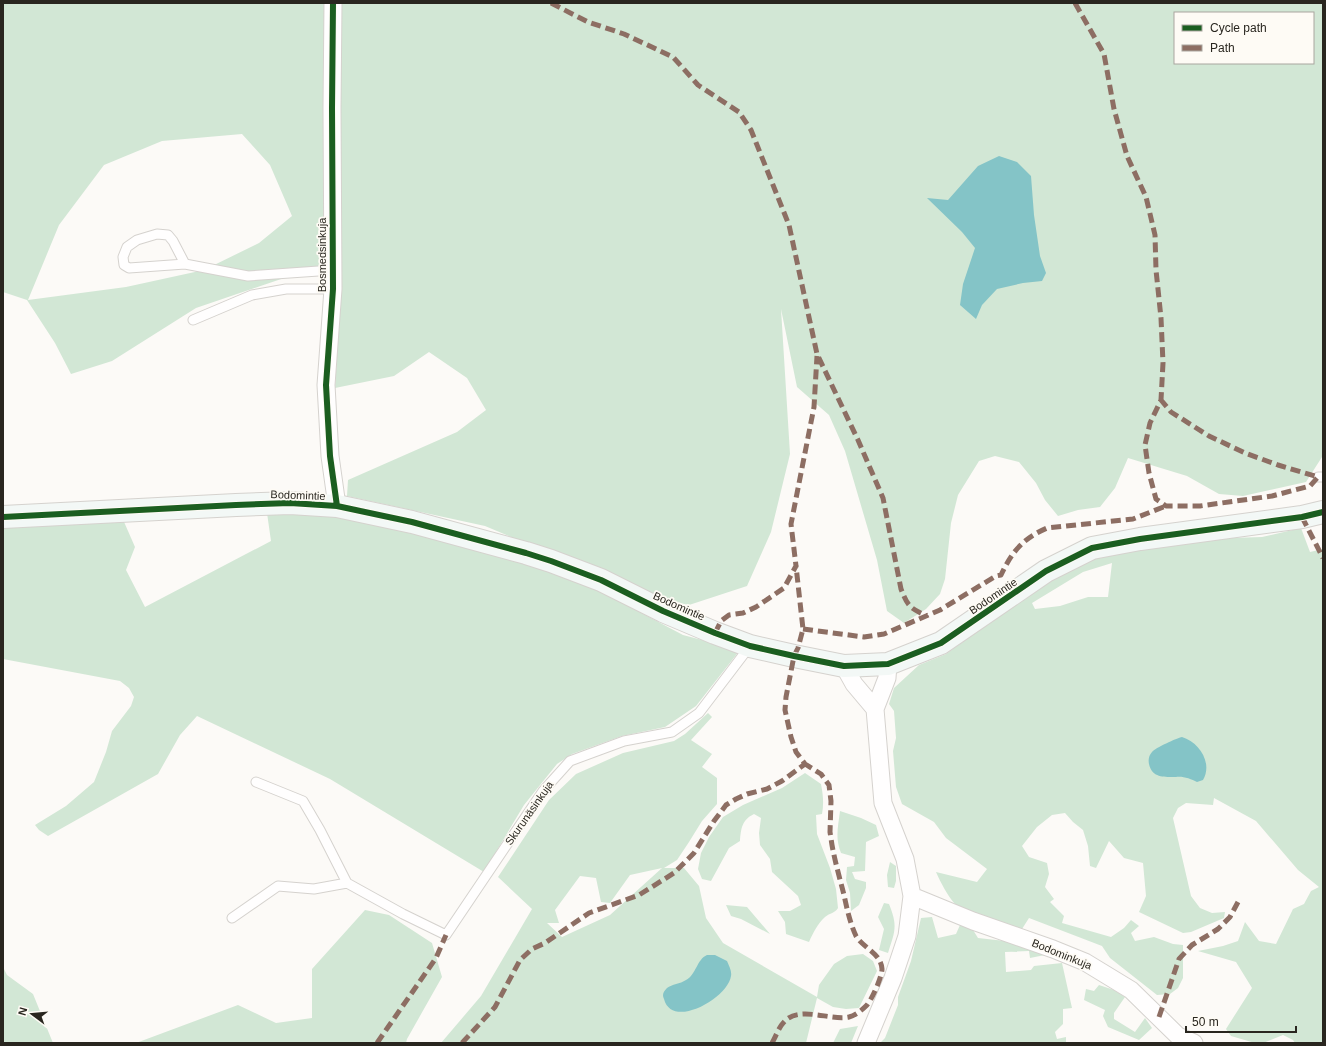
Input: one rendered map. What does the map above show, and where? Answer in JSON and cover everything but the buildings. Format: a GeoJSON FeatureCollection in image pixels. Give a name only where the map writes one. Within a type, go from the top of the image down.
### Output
{"type":"FeatureCollection","features":[{"type":"Feature","properties":{"kind":"street","name":"Bosmedsinkuja"},"geometry":{"type":"LineString","coordinates":[[333,3],[333,289],[326,385],[330,456],[337,506]]}},
{"type":"Feature","properties":{"kind":"street","name":"Bodomintie"},"geometry":{"type":"LineString","coordinates":[[3,517],[290,503],[337,506],[412,522],[486,541],[551,561],[601,580],[663,611],[715,634],[750,646],[844,666],[888,664],[941,643],[1046,571],[1092,548],[1302,517],[1323,512]]}},
{"type":"Feature","properties":{"kind":"street"},"geometry":{"type":"LineString","coordinates":[[866,1043],[893,978],[907,936],[912,896],[905,860],[883,802],[875,710],[887,678],[888,664]]}},
{"type":"Feature","properties":{"kind":"street"},"geometry":{"type":"LineString","coordinates":[[844,666],[854,684],[875,710]]}},
{"type":"Feature","properties":{"kind":"street","name":"Bodominkuja"},"geometry":{"type":"LineString","coordinates":[[912,896],[973,921],[1053,949],[1085,962],[1131,990],[1178,1036],[1194,1043]]}},
{"type":"Feature","properties":{"kind":"lane"},"geometry":{"type":"LineString","coordinates":[[185,264],[173,241],[168,235],[157,234],[137,240],[127,247],[123,257],[124,265],[129,268],[185,264],[248,276],[333,270]]}},
{"type":"Feature","properties":{"kind":"lane"},"geometry":{"type":"LineString","coordinates":[[193,320],[252,295],[286,289],[333,289]]}},
{"type":"Feature","properties":{"kind":"lane","name":"Skurunäsinkuja"},"geometry":{"type":"LineString","coordinates":[[347,883],[403,914],[446,935],[543,791],[570,761],[624,741],[672,732],[699,712],[750,646]]}},
{"type":"Feature","properties":{"kind":"lane"},"geometry":{"type":"LineString","coordinates":[[232,918],[278,886],[314,889],[347,883],[320,830],[303,801],[256,782]]}},
{"type":"Feature","properties":{"kind":"green space"},"geometry":{"type":"Polygon","coordinates":[[[3,3],[1323,3],[1322,457],[1306,482],[1243,496],[1219,494],[1187,476],[1128,458],[1115,488],[1100,507],[1078,510],[1058,516],[1045,500],[1036,483],[1019,462],[995,456],[979,461],[958,495],[951,523],[945,579],[940,594],[926,609],[904,623],[887,611],[877,560],[845,451],[829,415],[797,387],[781,309],[790,454],[771,532],[747,586],[689,605],[656,598],[485,526],[347,496],[348,480],[457,432],[486,410],[467,378],[429,352],[394,376],[335,388],[342,276],[324,274],[287,277],[196,308],[112,361],[71,374],[55,343],[27,300],[3,292],[3,3]],[[242,134],[162,141],[104,165],[59,225],[28,300],[126,287],[204,270],[259,243],[292,216],[270,165],[242,134]]]}},
{"type":"Feature","properties":{"kind":"green space"},"geometry":{"type":"Polygon","coordinates":[[[267,513],[344,514],[483,551],[579,580],[683,635],[740,650],[696,706],[665,727],[622,736],[572,754],[557,764],[524,805],[484,872],[330,779],[197,716],[180,735],[158,774],[48,836],[39,830],[35,825],[66,806],[94,782],[106,752],[112,731],[131,706],[134,697],[129,688],[120,681],[3,659],[3,527],[121,515],[135,547],[126,570],[145,607],[271,541],[267,513]]]}},
{"type":"Feature","properties":{"kind":"green space"},"geometry":{"type":"Polygon","coordinates":[[[1301,528],[1310,552],[1323,549],[1323,1043],[1295,1043],[1293,1040],[1283,1035],[1263,1043],[1255,1043],[1231,1036],[1226,1029],[1252,988],[1236,962],[1198,951],[1223,946],[1238,941],[1245,922],[1259,941],[1276,944],[1293,909],[1304,904],[1311,891],[1319,887],[1298,870],[1256,821],[1214,798],[1213,805],[1186,803],[1178,808],[1173,818],[1191,896],[1200,908],[1212,913],[1225,912],[1224,918],[1191,932],[1183,933],[1139,912],[1146,896],[1143,863],[1124,858],[1109,841],[1096,868],[1090,866],[1088,846],[1083,830],[1065,813],[1052,815],[1037,827],[1022,846],[1029,857],[1047,863],[1049,874],[1045,887],[1054,899],[1050,902],[1064,916],[1062,923],[1111,937],[1124,928],[1131,920],[1139,926],[1131,933],[1135,941],[1154,937],[1173,944],[1183,945],[1183,978],[1178,988],[1170,994],[1157,995],[1110,958],[1102,946],[1029,918],[1022,929],[987,919],[960,908],[947,893],[936,872],[977,882],[987,869],[946,838],[934,822],[902,804],[896,787],[893,751],[896,738],[894,711],[889,704],[894,688],[919,665],[946,654],[1047,581],[1103,555],[1198,539],[1262,537],[1301,528]],[[1112,563],[1083,572],[1032,603],[1035,609],[1060,606],[1088,597],[1108,597],[1112,563]]]}},
{"type":"Feature","properties":{"kind":"green space"},"geometry":{"type":"Polygon","coordinates":[[[708,713],[712,717],[691,740],[712,754],[702,767],[717,778],[717,804],[702,821],[677,860],[664,868],[684,868],[699,886],[706,918],[723,943],[817,997],[819,985],[834,964],[847,956],[863,954],[873,961],[877,971],[859,1008],[846,1009],[833,1007],[817,998],[806,1043],[441,1043],[481,996],[532,909],[498,877],[549,800],[576,774],[623,753],[674,741],[685,734],[708,713]],[[662,868],[630,875],[610,903],[601,902],[596,878],[580,876],[555,910],[559,923],[547,923],[562,937],[610,915],[662,868]]]}},
{"type":"Feature","properties":{"kind":"green space"},"geometry":{"type":"Polygon","coordinates":[[[805,773],[821,784],[823,806],[822,814],[816,815],[817,834],[836,889],[838,908],[820,922],[809,942],[786,934],[785,922],[778,911],[790,911],[801,905],[798,896],[772,872],[770,859],[760,845],[759,833],[761,818],[754,814],[747,819],[742,828],[740,841],[729,848],[711,881],[702,879],[698,869],[701,853],[709,837],[723,817],[743,805],[782,788],[805,773]]]}},
{"type":"Feature","properties":{"kind":"green space"},"geometry":{"type":"Polygon","coordinates":[[[840,811],[876,825],[879,836],[866,842],[865,871],[852,872],[855,879],[866,882],[866,888],[859,905],[851,911],[850,893],[846,880],[847,867],[854,866],[855,857],[841,853],[839,848],[838,832],[840,811]]]}},
{"type":"Feature","properties":{"kind":"green space"},"geometry":{"type":"Polygon","coordinates":[[[890,862],[896,866],[896,881],[894,888],[888,887],[887,875],[890,862]]]}},
{"type":"Feature","properties":{"kind":"green space"},"geometry":{"type":"Polygon","coordinates":[[[884,903],[889,904],[894,918],[894,934],[888,953],[879,950],[884,929],[878,917],[884,903]]]}},
{"type":"Feature","properties":{"kind":"green space"},"geometry":{"type":"Polygon","coordinates":[[[726,905],[747,907],[770,934],[741,919],[731,916],[726,905]]]}},
{"type":"Feature","properties":{"kind":"green space"},"geometry":{"type":"Polygon","coordinates":[[[365,910],[389,915],[432,943],[442,977],[406,1043],[136,1043],[238,1005],[276,1023],[312,1018],[312,969],[365,910]]]}},
{"type":"Feature","properties":{"kind":"green space"},"geometry":{"type":"Polygon","coordinates":[[[932,917],[938,938],[956,934],[960,925],[973,930],[978,938],[1005,941],[1050,954],[1030,958],[1029,951],[1005,952],[1006,972],[1031,970],[1034,966],[1062,963],[1072,1008],[1063,1009],[1063,1024],[1055,1032],[1057,1039],[1066,1037],[1066,1043],[880,1043],[885,1038],[898,1005],[898,997],[911,961],[921,918],[932,917]]]}},
{"type":"Feature","properties":{"kind":"green space"},"geometry":{"type":"Polygon","coordinates":[[[3,967],[7,975],[33,994],[53,1043],[3,1043],[3,967]]]}},
{"type":"Feature","properties":{"kind":"green space"},"geometry":{"type":"Polygon","coordinates":[[[1099,985],[1114,990],[1125,997],[1114,1013],[1114,1019],[1135,1032],[1145,1018],[1152,1028],[1139,1040],[1108,1027],[1103,1016],[1105,1010],[1084,1000],[1086,989],[1094,991],[1099,985]]]}},
{"type":"Feature","properties":{"kind":"green space"},"geometry":{"type":"Polygon","coordinates":[[[858,1026],[851,1043],[833,1043],[840,1029],[858,1026]]]}},
{"type":"Feature","properties":{"kind":"water"},"geometry":{"type":"Polygon","coordinates":[[[999,156],[1017,162],[1031,176],[1034,215],[1040,256],[1046,273],[1042,281],[1023,283],[997,289],[982,305],[976,319],[960,305],[963,284],[975,248],[962,232],[927,198],[948,200],[978,166],[999,156]]]}},
{"type":"Feature","properties":{"kind":"water"},"geometry":{"type":"Polygon","coordinates":[[[1182,737],[1194,743],[1203,754],[1206,773],[1203,780],[1197,782],[1184,777],[1159,776],[1151,769],[1149,759],[1152,752],[1166,743],[1182,737]]]}},
{"type":"Feature","properties":{"kind":"water"},"geometry":{"type":"Polygon","coordinates":[[[707,955],[715,955],[727,961],[731,974],[728,985],[711,1001],[699,1007],[688,1011],[677,1012],[669,1008],[663,998],[667,988],[689,978],[701,960],[707,955]]]}},
{"type":"Feature","properties":{"kind":"marked path"},"geometry":{"type":"LineString","coordinates":[[551,3],[588,22],[624,34],[673,57],[698,85],[739,112],[751,130],[789,225],[817,354],[858,440],[883,498],[901,589],[910,606],[927,616]]}},
{"type":"Feature","properties":{"kind":"marked path"},"geometry":{"type":"LineString","coordinates":[[1075,3],[1104,54],[1114,109],[1127,156],[1146,197],[1155,235],[1163,363],[1161,400],[1150,423],[1145,445],[1149,473],[1156,499],[1166,506],[1200,506],[1272,496],[1310,486],[1318,477],[1245,453],[1209,436],[1171,412],[1161,400]]}},
{"type":"Feature","properties":{"kind":"marked path"},"geometry":{"type":"LineString","coordinates":[[715,633],[721,621],[729,615],[743,613],[756,607],[784,588],[796,566],[791,524],[814,407],[817,356]]}},
{"type":"Feature","properties":{"kind":"marked path"},"geometry":{"type":"LineString","coordinates":[[803,629],[864,637],[884,634],[940,610],[996,576],[1001,575],[1009,560],[1019,547],[1038,532],[1047,528],[1133,519],[1166,506]]}},
{"type":"Feature","properties":{"kind":"marked path"},"geometry":{"type":"LineString","coordinates":[[1302,517],[1323,558]]}},
{"type":"Feature","properties":{"kind":"marked path"},"geometry":{"type":"LineString","coordinates":[[462,1043],[495,1007],[520,960],[532,949],[545,943],[589,913],[639,895],[674,873],[694,853],[726,805],[747,794],[767,789],[782,781],[805,764],[796,752],[785,710],[794,656],[798,648],[803,629],[796,566]]}},
{"type":"Feature","properties":{"kind":"marked path"},"geometry":{"type":"LineString","coordinates":[[772,1043],[782,1024],[790,1017],[806,1014],[841,1018],[849,1017],[859,1012],[867,1005],[882,973],[881,963],[856,936],[849,916],[830,832],[831,801],[829,785],[821,774],[805,764]]}},
{"type":"Feature","properties":{"kind":"marked path"},"geometry":{"type":"LineString","coordinates":[[1159,1017],[1179,959],[1192,945],[1218,929],[1230,917],[1238,902]]}},
{"type":"Feature","properties":{"kind":"marked path"},"geometry":{"type":"LineString","coordinates":[[377,1043],[436,958],[446,935]]}},
{"type":"Feature","properties":{"kind":"cycle path"},"geometry":{"type":"LineString","coordinates":[[333,3],[333,289],[326,385],[330,456],[337,506]]}},
{"type":"Feature","properties":{"kind":"cycle path"},"geometry":{"type":"LineString","coordinates":[[3,517],[290,503],[337,506],[412,522],[526,553],[601,580],[663,611],[750,646],[844,666],[888,664],[941,643],[1046,571],[1092,548],[1140,539],[1302,517],[1323,512]]}}]}
